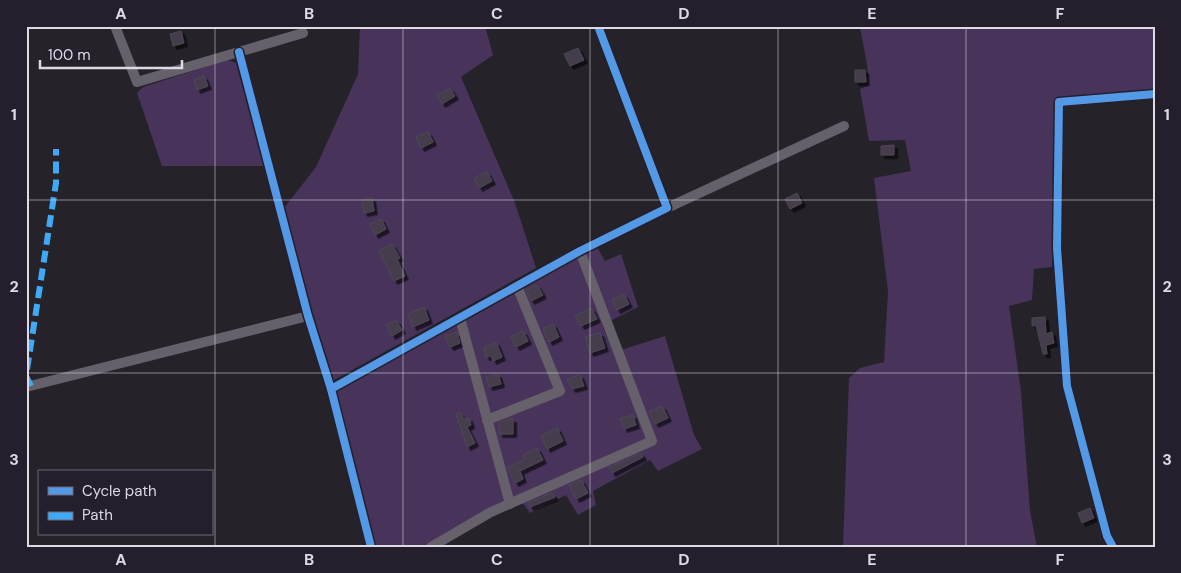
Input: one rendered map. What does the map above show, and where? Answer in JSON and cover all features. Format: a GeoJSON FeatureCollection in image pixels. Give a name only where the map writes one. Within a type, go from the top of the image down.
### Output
{"type":"FeatureCollection","features":[{"type":"Feature","properties":{"kind":"street"},"geometry":{"type":"LineString","coordinates":[[115,26],[137,82],[303,33]]}},
{"type":"Feature","properties":{"kind":"street"},"geometry":{"type":"LineString","coordinates":[[598,26],[667,208]]}},
{"type":"Feature","properties":{"kind":"street"},"geometry":{"type":"LineString","coordinates":[[239,52],[308,316],[331,389],[371,547]]}},
{"type":"Feature","properties":{"kind":"street"},"geometry":{"type":"LineString","coordinates":[[1113,547],[1107,536],[1068,386],[1057,248],[1059,102],[1155,94]]}},
{"type":"Feature","properties":{"kind":"street"},"geometry":{"type":"LineString","coordinates":[[331,389],[580,251],[667,208],[844,126]]}},
{"type":"Feature","properties":{"kind":"street"},"geometry":{"type":"LineString","coordinates":[[431,547],[492,512],[652,441],[580,251]]}},
{"type":"Feature","properties":{"kind":"street"},"geometry":{"type":"LineString","coordinates":[[487,420],[560,392],[517,286]]}},
{"type":"Feature","properties":{"kind":"street"},"geometry":{"type":"LineString","coordinates":[[26,387],[308,316]]}},
{"type":"Feature","properties":{"kind":"street"},"geometry":{"type":"LineString","coordinates":[[460,318],[510,504]]}},
{"type":"Feature","properties":{"kind":"shaded area"},"geometry":{"type":"Polygon","coordinates":[[[360,26],[485,26],[493,55],[461,77],[515,203],[536,268],[334,380],[318,337],[284,208],[316,167],[358,74],[360,26]]]}},
{"type":"Feature","properties":{"kind":"shaded area"},"geometry":{"type":"Polygon","coordinates":[[[860,26],[1155,26],[1155,89],[1055,98],[1052,267],[1034,269],[1032,300],[1009,306],[1021,392],[1030,511],[1037,547],[843,547],[849,378],[860,368],[884,362],[888,291],[874,178],[911,171],[905,140],[869,141],[860,89],[868,86],[868,78],[860,26]]]}},
{"type":"Feature","properties":{"kind":"shaded area"},"geometry":{"type":"Polygon","coordinates":[[[227,60],[236,63],[264,166],[162,166],[137,93],[143,87],[227,60]]]}},
{"type":"Feature","properties":{"kind":"shaded area"},"geometry":{"type":"Polygon","coordinates":[[[597,247],[605,261],[621,254],[638,307],[602,325],[614,354],[665,336],[694,435],[702,449],[658,471],[650,460],[593,491],[596,505],[578,515],[566,495],[530,513],[522,502],[490,516],[439,547],[374,547],[336,391],[577,256],[597,247]]]}},
{"type":"Feature","properties":{"kind":"building"},"geometry":{"type":"Polygon","coordinates":[[[181,31],[184,43],[173,46],[170,34],[181,31]]]}},
{"type":"Feature","properties":{"kind":"building"},"geometry":{"type":"Polygon","coordinates":[[[578,48],[584,60],[570,66],[564,54],[578,48]]]}},
{"type":"Feature","properties":{"kind":"building"},"geometry":{"type":"Polygon","coordinates":[[[855,70],[865,70],[866,82],[855,82],[855,70]]]}},
{"type":"Feature","properties":{"kind":"building"},"geometry":{"type":"Polygon","coordinates":[[[204,76],[208,86],[197,90],[194,80],[204,76]]]}},
{"type":"Feature","properties":{"kind":"building"},"geometry":{"type":"Polygon","coordinates":[[[450,88],[455,96],[442,104],[437,95],[450,88]]]}},
{"type":"Feature","properties":{"kind":"building"},"geometry":{"type":"Polygon","coordinates":[[[428,132],[433,142],[421,148],[416,137],[428,132]]]}},
{"type":"Feature","properties":{"kind":"building"},"geometry":{"type":"Polygon","coordinates":[[[894,145],[894,155],[881,155],[881,146],[894,145]]]}},
{"type":"Feature","properties":{"kind":"building"},"geometry":{"type":"Polygon","coordinates":[[[487,172],[492,181],[479,188],[474,178],[487,172]]]}},
{"type":"Feature","properties":{"kind":"building"},"geometry":{"type":"Polygon","coordinates":[[[797,193],[802,203],[790,209],[785,199],[797,193]]]}},
{"type":"Feature","properties":{"kind":"building"},"geometry":{"type":"Polygon","coordinates":[[[372,198],[374,211],[364,213],[362,200],[372,198]]]}},
{"type":"Feature","properties":{"kind":"building"},"geometry":{"type":"Polygon","coordinates":[[[381,219],[386,229],[375,235],[370,224],[381,219]]]}},
{"type":"Feature","properties":{"kind":"building"},"geometry":{"type":"Polygon","coordinates":[[[392,244],[400,258],[397,259],[405,276],[394,281],[379,251],[392,244]]]}},
{"type":"Feature","properties":{"kind":"building"},"geometry":{"type":"Polygon","coordinates":[[[537,285],[543,295],[531,301],[526,290],[537,285]]]}},
{"type":"Feature","properties":{"kind":"building"},"geometry":{"type":"Polygon","coordinates":[[[624,294],[629,304],[617,310],[612,300],[624,294]]]}},
{"type":"Feature","properties":{"kind":"building"},"geometry":{"type":"Polygon","coordinates":[[[424,307],[429,320],[413,327],[408,314],[424,307]]]}},
{"type":"Feature","properties":{"kind":"building"},"geometry":{"type":"Polygon","coordinates":[[[591,308],[597,319],[581,326],[575,316],[591,308]]]}},
{"type":"Feature","properties":{"kind":"building"},"geometry":{"type":"Polygon","coordinates":[[[1045,317],[1046,334],[1052,332],[1054,343],[1046,345],[1047,354],[1043,354],[1036,325],[1032,326],[1032,318],[1045,317]]]}},
{"type":"Feature","properties":{"kind":"building"},"geometry":{"type":"Polygon","coordinates":[[[396,320],[402,330],[392,336],[386,325],[396,320]]]}},
{"type":"Feature","properties":{"kind":"building"},"geometry":{"type":"Polygon","coordinates":[[[553,324],[559,337],[549,342],[543,329],[553,324]]]}},
{"type":"Feature","properties":{"kind":"building"},"geometry":{"type":"Polygon","coordinates":[[[523,331],[528,341],[516,347],[511,337],[523,331]]]}},
{"type":"Feature","properties":{"kind":"building"},"geometry":{"type":"Polygon","coordinates":[[[457,332],[460,343],[450,347],[445,336],[457,332]]]}},
{"type":"Feature","properties":{"kind":"building"},"geometry":{"type":"Polygon","coordinates":[[[600,333],[605,348],[590,353],[585,337],[600,333]]]}},
{"type":"Feature","properties":{"kind":"building"},"geometry":{"type":"Polygon","coordinates":[[[496,342],[502,357],[493,361],[491,356],[486,357],[484,348],[496,342]]]}},
{"type":"Feature","properties":{"kind":"building"},"geometry":{"type":"Polygon","coordinates":[[[498,374],[501,384],[489,387],[486,377],[498,374]]]}},
{"type":"Feature","properties":{"kind":"building"},"geometry":{"type":"Polygon","coordinates":[[[580,375],[584,386],[572,389],[567,379],[580,375]]]}},
{"type":"Feature","properties":{"kind":"building"},"geometry":{"type":"Polygon","coordinates":[[[662,406],[668,418],[655,424],[649,412],[662,406]]]}},
{"type":"Feature","properties":{"kind":"building"},"geometry":{"type":"Polygon","coordinates":[[[460,413],[464,419],[469,418],[471,425],[467,427],[475,443],[467,447],[456,414],[460,413]]]}},
{"type":"Feature","properties":{"kind":"building"},"geometry":{"type":"Polygon","coordinates":[[[633,415],[636,425],[624,429],[620,419],[633,415]]]}},
{"type":"Feature","properties":{"kind":"building"},"geometry":{"type":"Polygon","coordinates":[[[513,419],[513,434],[499,434],[499,423],[513,419]]]}},
{"type":"Feature","properties":{"kind":"building"},"geometry":{"type":"Polygon","coordinates":[[[557,428],[563,441],[547,449],[541,436],[557,428]]]}},
{"type":"Feature","properties":{"kind":"building"},"geometry":{"type":"Polygon","coordinates":[[[537,448],[543,460],[520,471],[523,479],[515,483],[507,468],[525,459],[523,455],[537,448]]]}},
{"type":"Feature","properties":{"kind":"building"},"geometry":{"type":"Polygon","coordinates":[[[641,453],[643,457],[612,473],[609,467],[641,453]]]}},
{"type":"Feature","properties":{"kind":"building"},"geometry":{"type":"Polygon","coordinates":[[[581,480],[588,493],[576,499],[569,485],[581,480]]]}},
{"type":"Feature","properties":{"kind":"building"},"geometry":{"type":"Polygon","coordinates":[[[552,493],[555,497],[530,507],[528,503],[552,493]]]}},
{"type":"Feature","properties":{"kind":"building"},"geometry":{"type":"Polygon","coordinates":[[[1090,508],[1094,518],[1082,523],[1078,513],[1090,508]]]}},
{"type":"Feature","properties":{"kind":"marked path"},"geometry":{"type":"LineString","coordinates":[[31,386],[26,376],[56,183],[56,149]]}},
{"type":"Feature","properties":{"kind":"cycle path"},"geometry":{"type":"LineString","coordinates":[[331,389],[580,251],[667,208],[598,26]]}},
{"type":"Feature","properties":{"kind":"cycle path"},"geometry":{"type":"LineString","coordinates":[[239,52],[308,316],[331,389],[371,547]]}},
{"type":"Feature","properties":{"kind":"cycle path"},"geometry":{"type":"LineString","coordinates":[[1113,547],[1107,536],[1067,386],[1057,248],[1059,102],[1155,94]]}}]}
